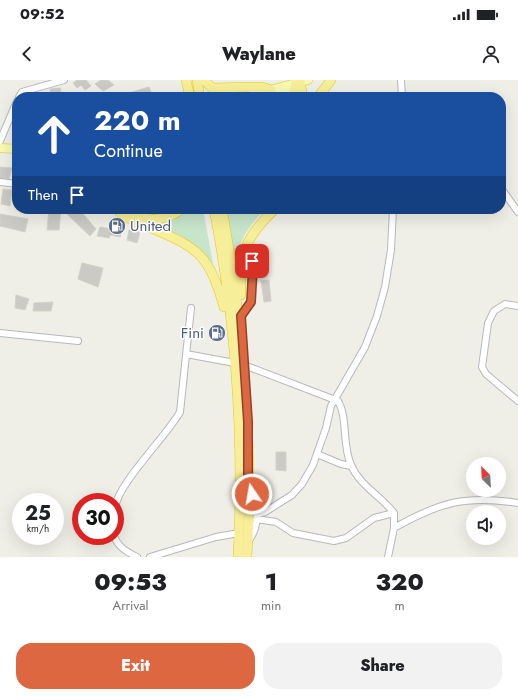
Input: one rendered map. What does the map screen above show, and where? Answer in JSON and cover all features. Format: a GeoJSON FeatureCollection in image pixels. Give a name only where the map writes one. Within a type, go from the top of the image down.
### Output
{"type":"FeatureCollection","features":[{"type":"Feature","properties":{"kind":"highway"},"geometry":{"type":"LineString","coordinates":[[186,80],[189,92]]}},
{"type":"Feature","properties":{"kind":"highway"},"geometry":{"type":"LineString","coordinates":[[197,80],[199,92]]}},
{"type":"Feature","properties":{"kind":"highway"},"geometry":{"type":"LineString","coordinates":[[204,80],[208,85],[215,88],[262,87],[268,92]]}},
{"type":"Feature","properties":{"kind":"highway"},"geometry":{"type":"LineString","coordinates":[[322,92],[331,80]]}},
{"type":"Feature","properties":{"kind":"highway"},"geometry":{"type":"LineString","coordinates":[[122,214],[130,221],[181,241],[194,250],[207,263],[216,279],[231,329]]}},
{"type":"Feature","properties":{"kind":"highway"},"geometry":{"type":"LineString","coordinates":[[134,214],[141,218],[154,220],[173,214]]}},
{"type":"Feature","properties":{"kind":"highway"},"geometry":{"type":"LineString","coordinates":[[215,214],[221,247],[234,362],[241,467],[238,557]]}},
{"type":"Feature","properties":{"kind":"highway"},"geometry":{"type":"LineString","coordinates":[[223,214],[241,334],[244,365],[248,422],[247,557]]}},
{"type":"Feature","properties":{"kind":"highway"},"geometry":{"type":"LineString","coordinates":[[241,334],[240,266],[252,236],[262,221],[270,214]]}},
{"type":"Feature","properties":{"kind":"main road"},"geometry":{"type":"LineString","coordinates":[[273,92],[301,85]]}},
{"type":"Feature","properties":{"kind":"main road"},"geometry":{"type":"LineString","coordinates":[[0,148],[12,149]]}},
{"type":"Feature","properties":{"kind":"street"},"geometry":{"type":"LineString","coordinates":[[22,92],[64,80]]}},
{"type":"Feature","properties":{"kind":"street"},"geometry":{"type":"LineString","coordinates":[[401,80],[402,92]]}},
{"type":"Feature","properties":{"kind":"street"},"geometry":{"type":"LineString","coordinates":[[0,141],[12,113]]}},
{"type":"Feature","properties":{"kind":"street"},"geometry":{"type":"LineString","coordinates":[[0,182],[12,183]]}},
{"type":"Feature","properties":{"kind":"street"},"geometry":{"type":"LineString","coordinates":[[506,195],[518,212]]}},
{"type":"Feature","properties":{"kind":"street"},"geometry":{"type":"LineString","coordinates":[[256,517],[296,492],[305,480],[317,454],[329,410],[364,347],[380,305],[391,250],[393,214]]}},
{"type":"Feature","properties":{"kind":"street"},"geometry":{"type":"LineString","coordinates":[[518,306],[505,304],[492,314],[487,327],[482,367],[486,374],[518,401]]}},
{"type":"Feature","properties":{"kind":"street"},"geometry":{"type":"LineString","coordinates":[[120,493],[173,425],[180,412],[191,308]]}},
{"type":"Feature","properties":{"kind":"street"},"geometry":{"type":"LineString","coordinates":[[0,332],[78,341]]}},
{"type":"Feature","properties":{"kind":"street"},"geometry":{"type":"LineString","coordinates":[[186,354],[234,362]]}},
{"type":"Feature","properties":{"kind":"street"},"geometry":{"type":"LineString","coordinates":[[244,365],[335,399],[341,408],[346,445],[351,466],[361,481],[394,513],[394,528],[388,557]]}},
{"type":"Feature","properties":{"kind":"street"},"geometry":{"type":"LineString","coordinates":[[317,454],[341,464],[351,466]]}},
{"type":"Feature","properties":{"kind":"street"},"geometry":{"type":"LineString","coordinates":[[248,485],[254,498],[256,517],[255,529],[248,541]]}},
{"type":"Feature","properties":{"kind":"street"},"geometry":{"type":"LineString","coordinates":[[394,528],[422,512],[454,502],[483,499],[518,503]]}},
{"type":"Feature","properties":{"kind":"street"},"geometry":{"type":"LineString","coordinates":[[256,517],[276,522],[293,533],[334,541],[346,538],[374,518],[394,513]]}},
{"type":"Feature","properties":{"kind":"street"},"geometry":{"type":"LineString","coordinates":[[150,557],[216,537],[239,533]]}},
{"type":"Feature","properties":{"kind":"street"},"geometry":{"type":"LineString","coordinates":[[119,545],[137,557]]}},
{"type":"Feature","properties":{"kind":"green space"},"geometry":{"type":"Polygon","coordinates":[[[181,214],[204,214],[213,264],[199,249],[185,239],[150,224],[174,220],[181,214]]]}},
{"type":"Feature","properties":{"kind":"green space"},"geometry":{"type":"Polygon","coordinates":[[[227,214],[261,214],[245,234],[239,246],[234,263],[227,214]]]}},
{"type":"Feature","properties":{"kind":"building"},"geometry":{"type":"Polygon","coordinates":[[[77,80],[86,80],[91,86],[85,90],[81,85],[77,88],[73,83],[77,80]]]}},
{"type":"Feature","properties":{"kind":"building"},"geometry":{"type":"Polygon","coordinates":[[[101,80],[108,80],[114,85],[103,91],[95,84],[101,80]]]}},
{"type":"Feature","properties":{"kind":"building"},"geometry":{"type":"Polygon","coordinates":[[[149,87],[151,92],[132,92],[149,87]]]}},
{"type":"Feature","properties":{"kind":"building"},"geometry":{"type":"Polygon","coordinates":[[[60,88],[61,92],[51,92],[50,89],[60,88]]]}},
{"type":"Feature","properties":{"kind":"building"},"geometry":{"type":"Polygon","coordinates":[[[0,167],[12,168],[9,179],[0,178],[0,167]]]}},
{"type":"Feature","properties":{"kind":"building"},"geometry":{"type":"Polygon","coordinates":[[[3,189],[12,190],[10,206],[1,204],[3,189]]]}},
{"type":"Feature","properties":{"kind":"building"},"geometry":{"type":"Polygon","coordinates":[[[0,214],[28,219],[25,232],[0,226],[0,214]]]}},
{"type":"Feature","properties":{"kind":"building"},"geometry":{"type":"Polygon","coordinates":[[[49,214],[61,214],[59,230],[47,230],[49,214]]]}},
{"type":"Feature","properties":{"kind":"building"},"geometry":{"type":"Polygon","coordinates":[[[67,214],[83,214],[96,229],[90,236],[67,214]]]}},
{"type":"Feature","properties":{"kind":"building"},"geometry":{"type":"Polygon","coordinates":[[[100,227],[122,231],[120,237],[110,235],[109,238],[97,236],[100,227]]]}},
{"type":"Feature","properties":{"kind":"building"},"geometry":{"type":"Polygon","coordinates":[[[129,230],[140,232],[137,243],[127,240],[129,230]]]}},
{"type":"Feature","properties":{"kind":"building"},"geometry":{"type":"Polygon","coordinates":[[[82,263],[103,268],[98,287],[78,279],[82,263]]]}},
{"type":"Feature","properties":{"kind":"building"},"geometry":{"type":"Polygon","coordinates":[[[269,280],[271,301],[264,302],[261,281],[269,280]]]}},
{"type":"Feature","properties":{"kind":"building"},"geometry":{"type":"Polygon","coordinates":[[[16,295],[29,299],[25,310],[15,308],[16,295]]]}},
{"type":"Feature","properties":{"kind":"building"},"geometry":{"type":"Polygon","coordinates":[[[53,302],[51,311],[33,311],[34,303],[53,302]]]}},
{"type":"Feature","properties":{"kind":"building"},"geometry":{"type":"Polygon","coordinates":[[[276,452],[286,452],[286,471],[276,470],[276,452]]]}},
{"type":"Feature","properties":{"kind":"place","name":"United"},"geometry":{"type":"Point","coordinates":[117,226]}},
{"type":"Feature","properties":{"kind":"place","name":"Fini"},"geometry":{"type":"Point","coordinates":[217,333]}},
{"type":"Feature","properties":{"kind":"route"},"geometry":{"type":"LineString","coordinates":[[252,261],[251,302],[247,310],[241,316],[241,334],[248,422],[248,485],[252,494]]}}]}
